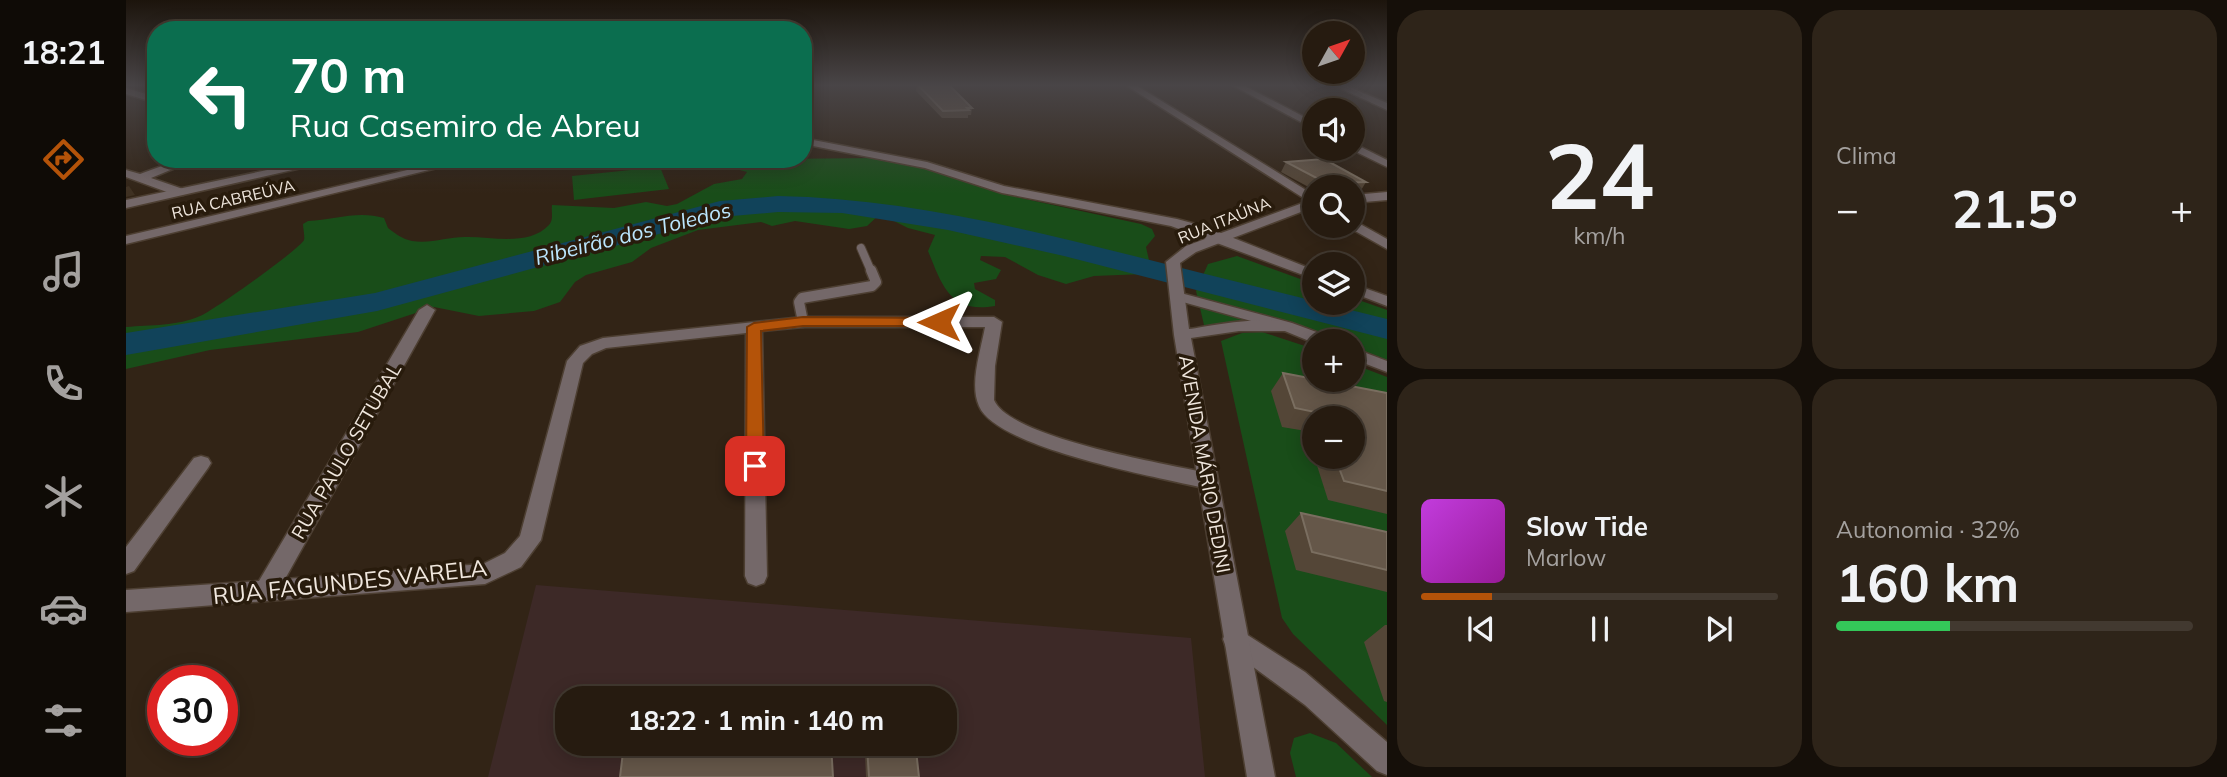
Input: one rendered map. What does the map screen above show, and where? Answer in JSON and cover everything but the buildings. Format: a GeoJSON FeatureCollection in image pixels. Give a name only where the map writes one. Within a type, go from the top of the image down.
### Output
{"type":"FeatureCollection","features":[{"type":"Feature","properties":{"kind":"street"},"geometry":{"type":"LineString","coordinates":[[1186,120],[1302,193]]}},
{"type":"Feature","properties":{"kind":"street"},"geometry":{"type":"LineString","coordinates":[[812,143],[927,165],[1002,188],[1172,222],[1222,238],[1302,270]]}},
{"type":"Feature","properties":{"kind":"street"},"geometry":{"type":"LineString","coordinates":[[1365,152],[1387,164]]}},
{"type":"Feature","properties":{"kind":"street"},"geometry":{"type":"LineString","coordinates":[[141,178],[168,168]]}},
{"type":"Feature","properties":{"kind":"street"},"geometry":{"type":"LineString","coordinates":[[126,204],[293,168]]}},
{"type":"Feature","properties":{"kind":"street","name":"RUA CABREÚVA"},"geometry":{"type":"LineString","coordinates":[[126,240],[431,168]]}},
{"type":"Feature","properties":{"kind":"street"},"geometry":{"type":"LineString","coordinates":[[126,173],[179,192]]}},
{"type":"Feature","properties":{"kind":"street"},"geometry":{"type":"LineString","coordinates":[[1365,198],[1387,196]]}},
{"type":"Feature","properties":{"kind":"street","name":"RUA ITAÚNA"},"geometry":{"type":"LineString","coordinates":[[1176,292],[1173,262],[1191,249],[1302,206]]}},
{"type":"Feature","properties":{"kind":"street"},"geometry":{"type":"LineString","coordinates":[[1365,231],[1387,245]]}},
{"type":"Feature","properties":{"kind":"street"},"geometry":{"type":"LineString","coordinates":[[1176,292],[1302,332]]}},
{"type":"Feature","properties":{"kind":"street","name":"AVENIDA MÁRIO DEDINI"},"geometry":{"type":"LineString","coordinates":[[1176,292],[1261,777]]}},
{"type":"Feature","properties":{"kind":"street"},"geometry":{"type":"LineString","coordinates":[[1365,292],[1387,300]]}},
{"type":"Feature","properties":{"kind":"street","name":"RUA PAULO SETUBAL"},"geometry":{"type":"LineString","coordinates":[[265,592],[427,310]]}},
{"type":"Feature","properties":{"kind":"street"},"geometry":{"type":"LineString","coordinates":[[756,576],[754,327],[803,322],[993,322],[984,394],[988,407],[999,418],[1035,438],[1208,481]]}},
{"type":"Feature","properties":{"kind":"street"},"geometry":{"type":"LineString","coordinates":[[1182,335],[1239,326],[1286,326]]}},
{"type":"Feature","properties":{"kind":"street","name":"RUA FAGUNDES VARELA"},"geometry":{"type":"LineString","coordinates":[[126,601],[485,574],[513,560],[530,540],[575,361],[586,350],[603,343],[754,327]]}},
{"type":"Feature","properties":{"kind":"street"},"geometry":{"type":"LineString","coordinates":[[1365,358],[1387,367]]}},
{"type":"Feature","properties":{"kind":"street"},"geometry":{"type":"LineString","coordinates":[[126,564],[201,463]]}},
{"type":"Feature","properties":{"kind":"street"},"geometry":{"type":"LineString","coordinates":[[1235,639],[1279,666],[1332,708],[1387,761]]}},
{"type":"Feature","properties":{"kind":"lane"},"geometry":{"type":"LineString","coordinates":[[803,322],[799,302],[803,298],[872,286],[876,282],[861,248]]}},
{"type":"Feature","properties":{"kind":"shaded area"},"geometry":{"type":"Polygon","coordinates":[[[536,585],[1191,638],[1205,777],[488,777],[536,585]]]}},
{"type":"Feature","properties":{"kind":"green space"},"geometry":{"type":"Polygon","coordinates":[[[879,158],[911,161],[1016,197],[1141,224],[1152,229],[1155,236],[1146,247],[1151,269],[1144,274],[1094,276],[1066,284],[1038,275],[1005,257],[981,256],[980,260],[1001,270],[996,279],[974,283],[975,289],[995,300],[995,306],[968,306],[950,294],[938,275],[928,251],[935,235],[908,228],[880,214],[867,226],[849,229],[795,221],[772,226],[761,222],[698,230],[651,248],[632,262],[586,275],[575,282],[560,302],[534,311],[479,316],[434,307],[358,332],[210,350],[126,369],[126,327],[183,322],[208,312],[299,245],[304,240],[303,224],[308,221],[355,215],[374,216],[384,218],[388,228],[399,236],[419,242],[465,237],[520,238],[540,232],[551,223],[552,205],[614,208],[646,202],[667,206],[677,204],[714,184],[742,179],[747,172],[736,169],[812,168],[812,159],[879,158]]]}},
{"type":"Feature","properties":{"kind":"green space"},"geometry":{"type":"Polygon","coordinates":[[[660,168],[669,189],[574,200],[572,176],[660,168]]]}},
{"type":"Feature","properties":{"kind":"green space"},"geometry":{"type":"Polygon","coordinates":[[[1237,256],[1302,280],[1302,315],[1365,315],[1365,302],[1387,310],[1387,369],[1365,361],[1365,329],[1302,329],[1302,338],[1276,328],[1204,325],[1196,291],[1208,264],[1237,256]]]}},
{"type":"Feature","properties":{"kind":"green space"},"geometry":{"type":"Polygon","coordinates":[[[1262,332],[1302,345],[1302,392],[1365,392],[1365,369],[1387,377],[1387,725],[1293,634],[1282,618],[1221,341],[1242,333],[1262,332]]]}},
{"type":"Feature","properties":{"kind":"green space"},"geometry":{"type":"Polygon","coordinates":[[[1310,733],[1336,743],[1372,777],[1296,777],[1290,753],[1294,738],[1310,733]]]}},
{"type":"Feature","properties":{"kind":"waterway","name":"Ribeirão dos Toledos"},"geometry":{"type":"LineString","coordinates":[[126,344],[377,302],[720,209],[778,204],[842,205],[948,222],[1067,248],[1387,329]]}},
{"type":"Feature","properties":{"kind":"route"},"geometry":{"type":"LineString","coordinates":[[755,466],[754,327],[803,322],[939,322]]}}]}
